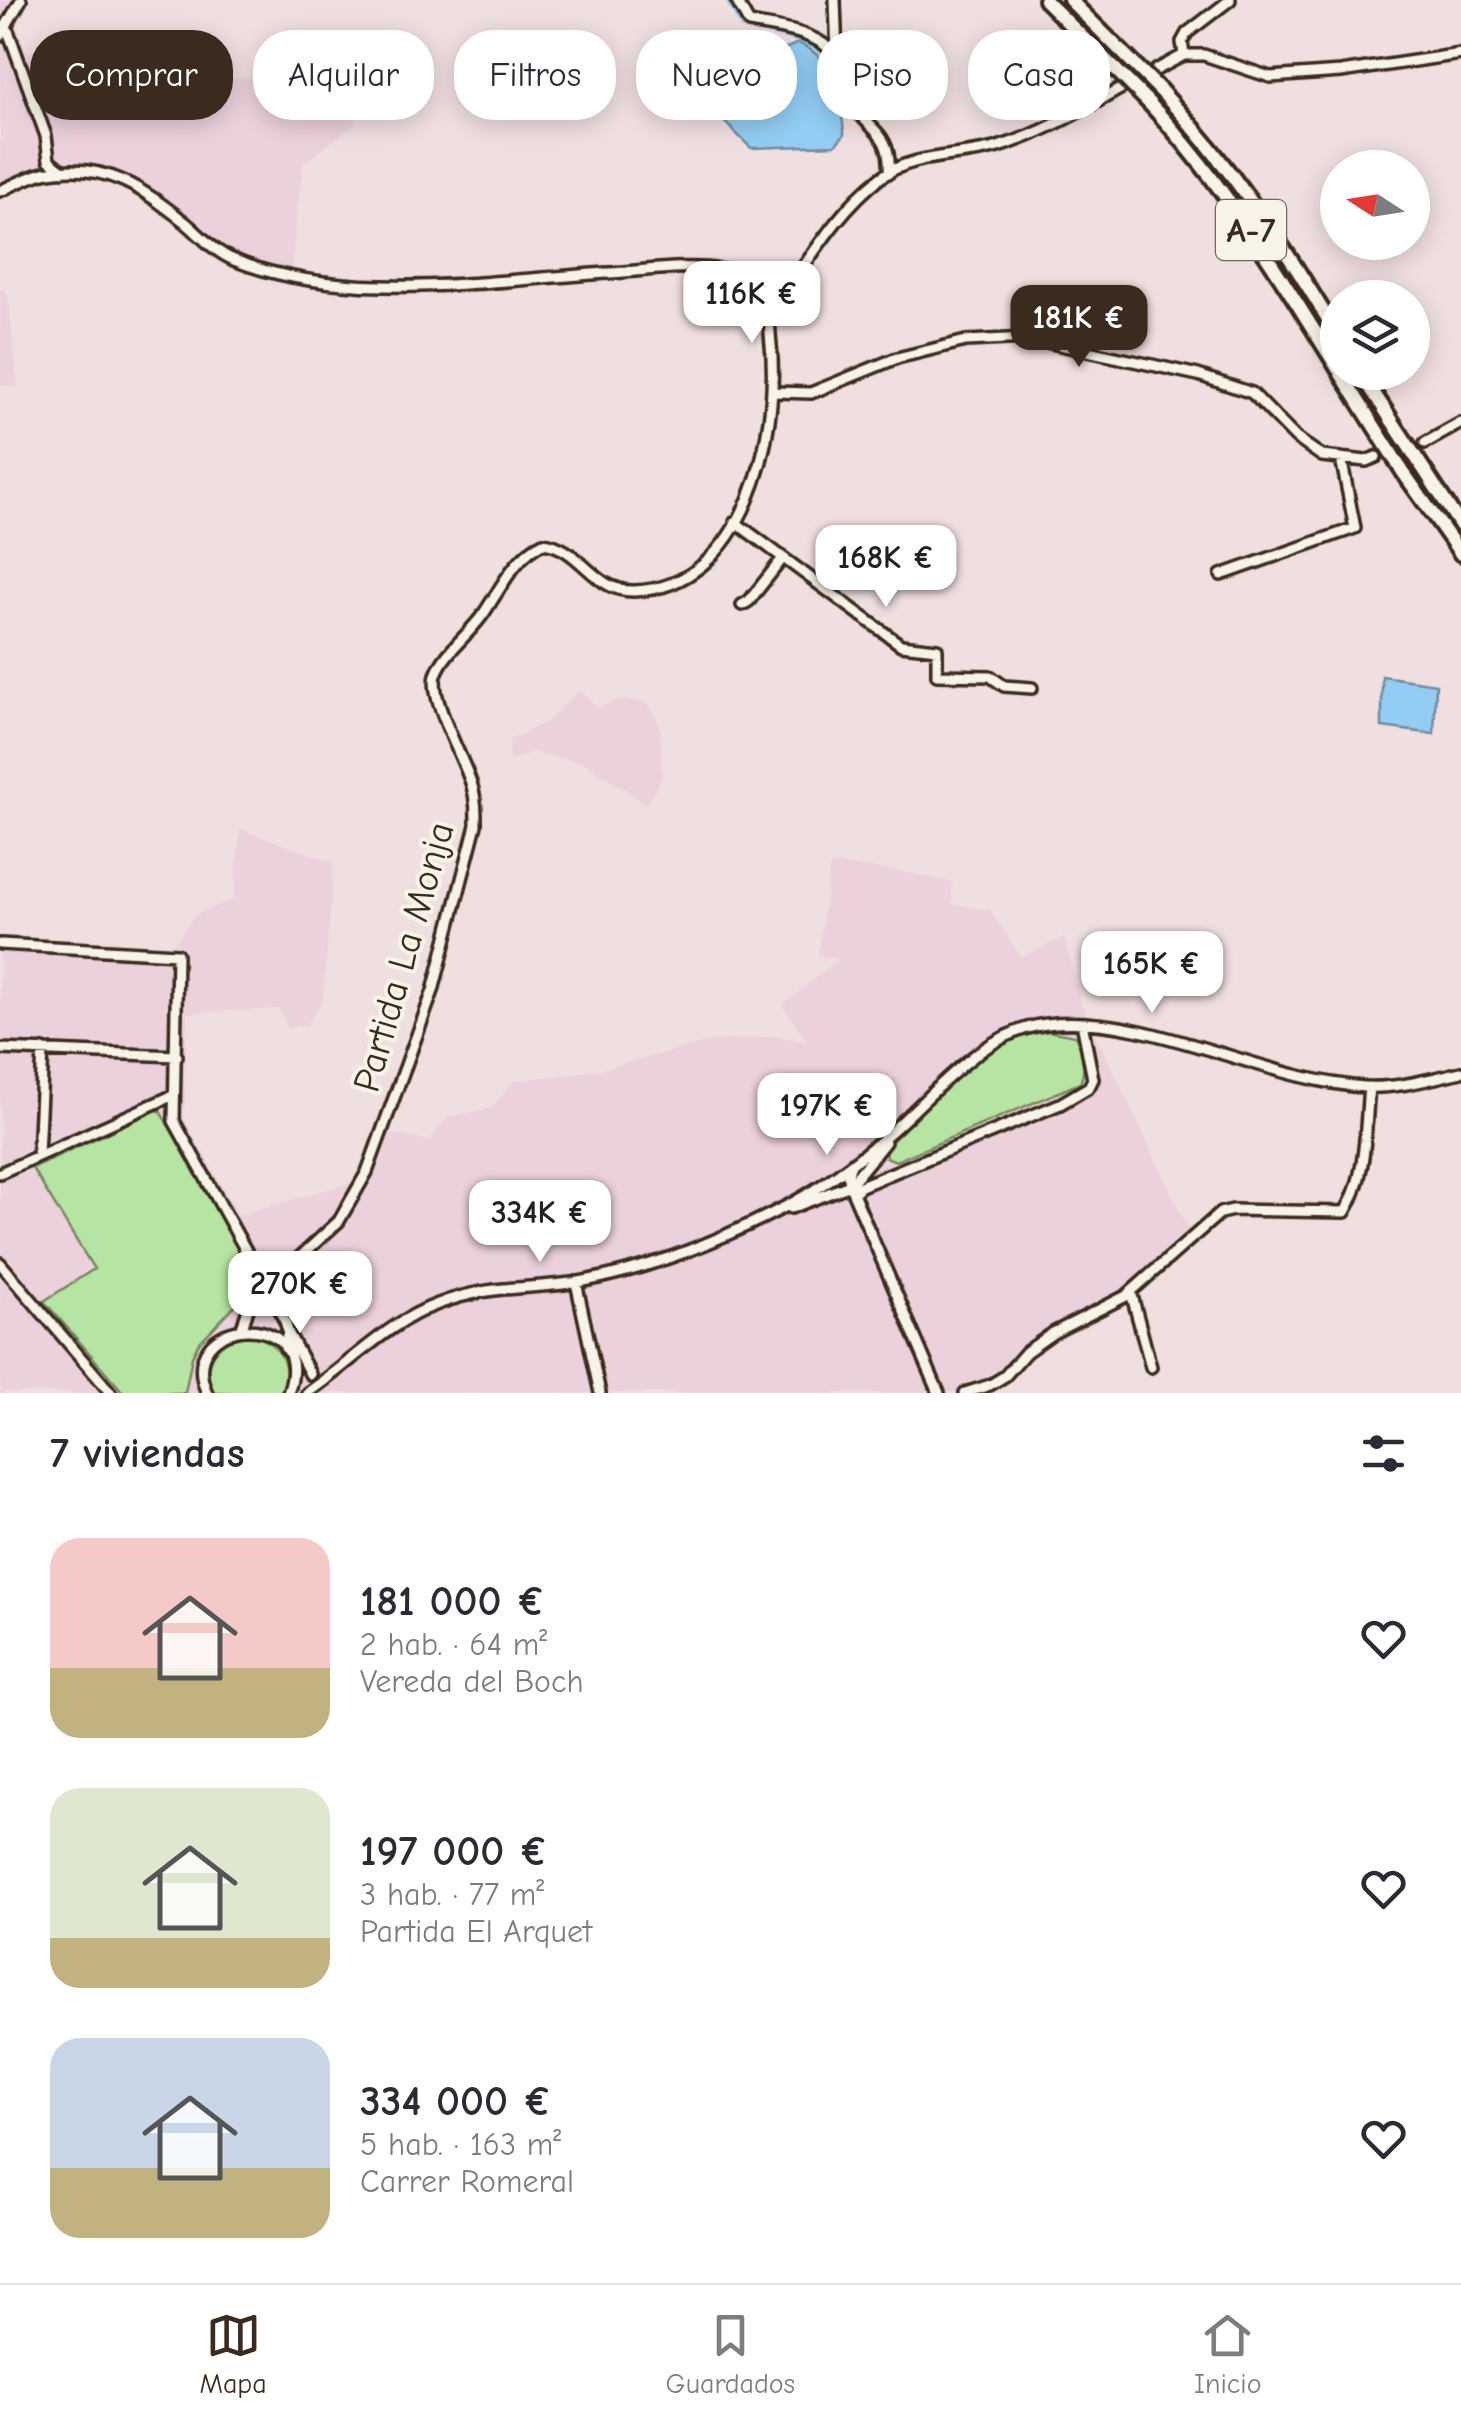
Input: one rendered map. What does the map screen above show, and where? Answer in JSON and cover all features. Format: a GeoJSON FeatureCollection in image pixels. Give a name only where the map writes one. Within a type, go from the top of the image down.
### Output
{"type":"FeatureCollection","features":[{"type":"Feature","properties":{"kind":"highway","name":"A-7"},"geometry":{"type":"LineString","coordinates":[[1045,0],[1150,102],[1194,152],[1245,220],[1320,340]]}},
{"type":"Feature","properties":{"kind":"highway","name":"A-7"},"geometry":{"type":"LineString","coordinates":[[1070,0],[1208,144],[1261,214],[1320,307]]}},
{"type":"Feature","properties":{"kind":"highway","name":"A-7"},"geometry":{"type":"LineString","coordinates":[[1351,390],[1461,554]]}},
{"type":"Feature","properties":{"kind":"highway"},"geometry":{"type":"LineString","coordinates":[[1372,390],[1461,526]]}},
{"type":"Feature","properties":{"kind":"street"},"geometry":{"type":"LineString","coordinates":[[21,0],[3,32],[46,136],[49,160],[62,171]]}},
{"type":"Feature","properties":{"kind":"street"},"geometry":{"type":"LineString","coordinates":[[736,0],[748,23],[817,42]]}},
{"type":"Feature","properties":{"kind":"street"},"geometry":{"type":"LineString","coordinates":[[835,0],[836,30]]}},
{"type":"Feature","properties":{"kind":"street"},"geometry":{"type":"LineString","coordinates":[[1184,56],[1182,42],[1187,33],[1230,0]]}},
{"type":"Feature","properties":{"kind":"street"},"geometry":{"type":"LineString","coordinates":[[1156,70],[1184,56],[1204,55],[1270,78],[1461,54]]}},
{"type":"Feature","properties":{"kind":"street"},"geometry":{"type":"LineString","coordinates":[[0,191],[46,172],[119,177],[158,201],[228,258],[321,282],[405,285],[675,269],[726,270],[772,298],[783,296],[842,212],[889,172],[923,160],[993,148],[1035,135],[1122,88]]}},
{"type":"Feature","properties":{"kind":"street"},"geometry":{"type":"LineString","coordinates":[[868,120],[885,139],[889,172]]}},
{"type":"Feature","properties":{"kind":"street"},"geometry":{"type":"LineString","coordinates":[[762,292],[769,309],[774,392],[756,484],[734,522],[901,645],[936,649],[937,675],[990,676],[1004,686],[1032,688]]}},
{"type":"Feature","properties":{"kind":"street"},"geometry":{"type":"LineString","coordinates":[[774,392],[811,393],[897,358],[966,340],[1028,338],[1198,375],[1252,394],[1322,456],[1366,460],[1376,457]]}},
{"type":"Feature","properties":{"kind":"street"},"geometry":{"type":"LineString","coordinates":[[1425,443],[1461,423]]}},
{"type":"Feature","properties":{"kind":"street"},"geometry":{"type":"LineString","coordinates":[[1221,576],[1355,528],[1341,458]]}},
{"type":"Feature","properties":{"kind":"street","name":"Partida La Monja"},"geometry":{"type":"LineString","coordinates":[[250,1303],[339,1221],[368,1172],[433,991],[476,825],[472,784],[436,694],[438,671],[529,550],[543,543],[569,550],[593,576],[617,589],[643,590],[685,579],[702,567],[734,522]]}},
{"type":"Feature","properties":{"kind":"street"},"geometry":{"type":"LineString","coordinates":[[742,605],[783,558]]}},
{"type":"Feature","properties":{"kind":"street"},"geometry":{"type":"LineString","coordinates":[[0,944],[177,954],[174,1121],[252,1257],[310,1374]]}},
{"type":"Feature","properties":{"kind":"street"},"geometry":{"type":"LineString","coordinates":[[308,1393],[398,1322],[433,1306],[502,1287],[576,1282],[678,1254],[778,1211],[851,1189],[1060,1104],[1089,1087],[1093,1078],[1082,1023]]}},
{"type":"Feature","properties":{"kind":"street"},"geometry":{"type":"LineString","coordinates":[[778,1211],[850,1166],[996,1040],[1045,1024],[1082,1023],[1145,1034],[1313,1079],[1369,1088],[1461,1072]]}},
{"type":"Feature","properties":{"kind":"street"},"geometry":{"type":"LineString","coordinates":[[0,1048],[176,1056]]}},
{"type":"Feature","properties":{"kind":"street"},"geometry":{"type":"LineString","coordinates":[[38,1155],[43,1050]]}},
{"type":"Feature","properties":{"kind":"street"},"geometry":{"type":"LineString","coordinates":[[966,1393],[990,1385],[1039,1342],[1131,1292],[1220,1213],[1344,1212],[1354,1197],[1359,1178],[1369,1088]]}},
{"type":"Feature","properties":{"kind":"street"},"geometry":{"type":"LineString","coordinates":[[0,1173],[174,1096]]}},
{"type":"Feature","properties":{"kind":"street"},"geometry":{"type":"LineString","coordinates":[[851,1189],[893,1130]]}},
{"type":"Feature","properties":{"kind":"street"},"geometry":{"type":"LineString","coordinates":[[850,1166],[851,1189],[939,1393]]}},
{"type":"Feature","properties":{"kind":"street"},"geometry":{"type":"LineString","coordinates":[[242,1328],[254,1278],[252,1257]]}},
{"type":"Feature","properties":{"kind":"street"},"geometry":{"type":"LineString","coordinates":[[0,1263],[110,1393]]}},
{"type":"Feature","properties":{"kind":"street"},"geometry":{"type":"LineString","coordinates":[[576,1282],[600,1393]]}},
{"type":"Feature","properties":{"kind":"street"},"geometry":{"type":"LineString","coordinates":[[1131,1292],[1150,1367]]}},
{"type":"Feature","properties":{"kind":"street"},"geometry":{"type":"LineString","coordinates":[[195,1393],[207,1352],[231,1331],[242,1328],[266,1332],[285,1348],[292,1367],[288,1393]]}},
{"type":"Feature","properties":{"kind":"street"},"geometry":{"type":"LineString","coordinates":[[285,1348],[288,1331]]}},
{"type":"Feature","properties":{"kind":"street"},"geometry":{"type":"LineString","coordinates":[[292,1367],[310,1374],[335,1374]]}},
{"type":"Feature","properties":{"kind":"street"},"geometry":{"type":"LineString","coordinates":[[202,1373],[206,1393]]}},
{"type":"Feature","properties":{"kind":"shaded area"},"geometry":{"type":"Polygon","coordinates":[[[0,0],[28,0],[17,24],[26,54],[30,52],[30,120],[233,120],[233,79],[253,78],[253,120],[356,123],[303,164],[291,270],[234,255],[134,177],[114,169],[47,168],[0,187],[0,0]]]}},
{"type":"Feature","properties":{"kind":"shaded area"},"geometry":{"type":"Polygon","coordinates":[[[0,288],[8,294],[18,387],[0,385],[0,288]]]}},
{"type":"Feature","properties":{"kind":"shaded area"},"geometry":{"type":"Polygon","coordinates":[[[580,690],[599,708],[616,700],[647,702],[660,725],[662,777],[647,804],[584,763],[531,752],[509,762],[509,740],[547,722],[580,690]]]}},
{"type":"Feature","properties":{"kind":"shaded area"},"geometry":{"type":"Polygon","coordinates":[[[240,829],[334,862],[323,1000],[306,1025],[287,1028],[279,1009],[187,1013],[184,1119],[239,1215],[371,1177],[389,1133],[429,1141],[448,1117],[492,1108],[513,1081],[598,1070],[712,1041],[776,1036],[808,1042],[782,1005],[839,959],[818,955],[830,864],[893,870],[952,882],[953,904],[990,910],[1021,957],[1064,937],[1082,1006],[1193,1238],[1125,1303],[1055,1338],[1006,1380],[974,1393],[0,1393],[0,939],[171,947],[195,915],[234,899],[240,829]]]}},
{"type":"Feature","properties":{"kind":"green space"},"geometry":{"type":"Polygon","coordinates":[[[1048,1031],[1075,1036],[1083,1059],[1080,1083],[896,1161],[886,1157],[890,1143],[967,1069],[1002,1046],[1048,1031]]]}},
{"type":"Feature","properties":{"kind":"green space"},"geometry":{"type":"Polygon","coordinates":[[[156,1110],[249,1261],[247,1293],[198,1344],[185,1393],[124,1393],[44,1301],[94,1269],[32,1168],[156,1110]]]}},
{"type":"Feature","properties":{"kind":"green space"},"geometry":{"type":"Polygon","coordinates":[[[252,1334],[270,1343],[285,1365],[281,1393],[213,1393],[208,1371],[215,1352],[230,1339],[252,1334]]]}},
{"type":"Feature","properties":{"kind":"water"},"geometry":{"type":"Polygon","coordinates":[[[797,43],[817,55],[817,120],[843,120],[844,135],[835,145],[751,148],[723,120],[797,120],[797,43]]]}},
{"type":"Feature","properties":{"kind":"water"},"geometry":{"type":"Polygon","coordinates":[[[1382,676],[1436,684],[1434,734],[1382,727],[1382,676]]]}},
{"type":"Feature","properties":{"kind":"waterway"},"geometry":{"type":"LineString","coordinates":[[729,0],[743,25],[817,47]]}},
{"type":"Feature","properties":{"kind":"tunnel"},"geometry":{"type":"LineString","coordinates":[[1376,457],[1425,443]]}}]}
